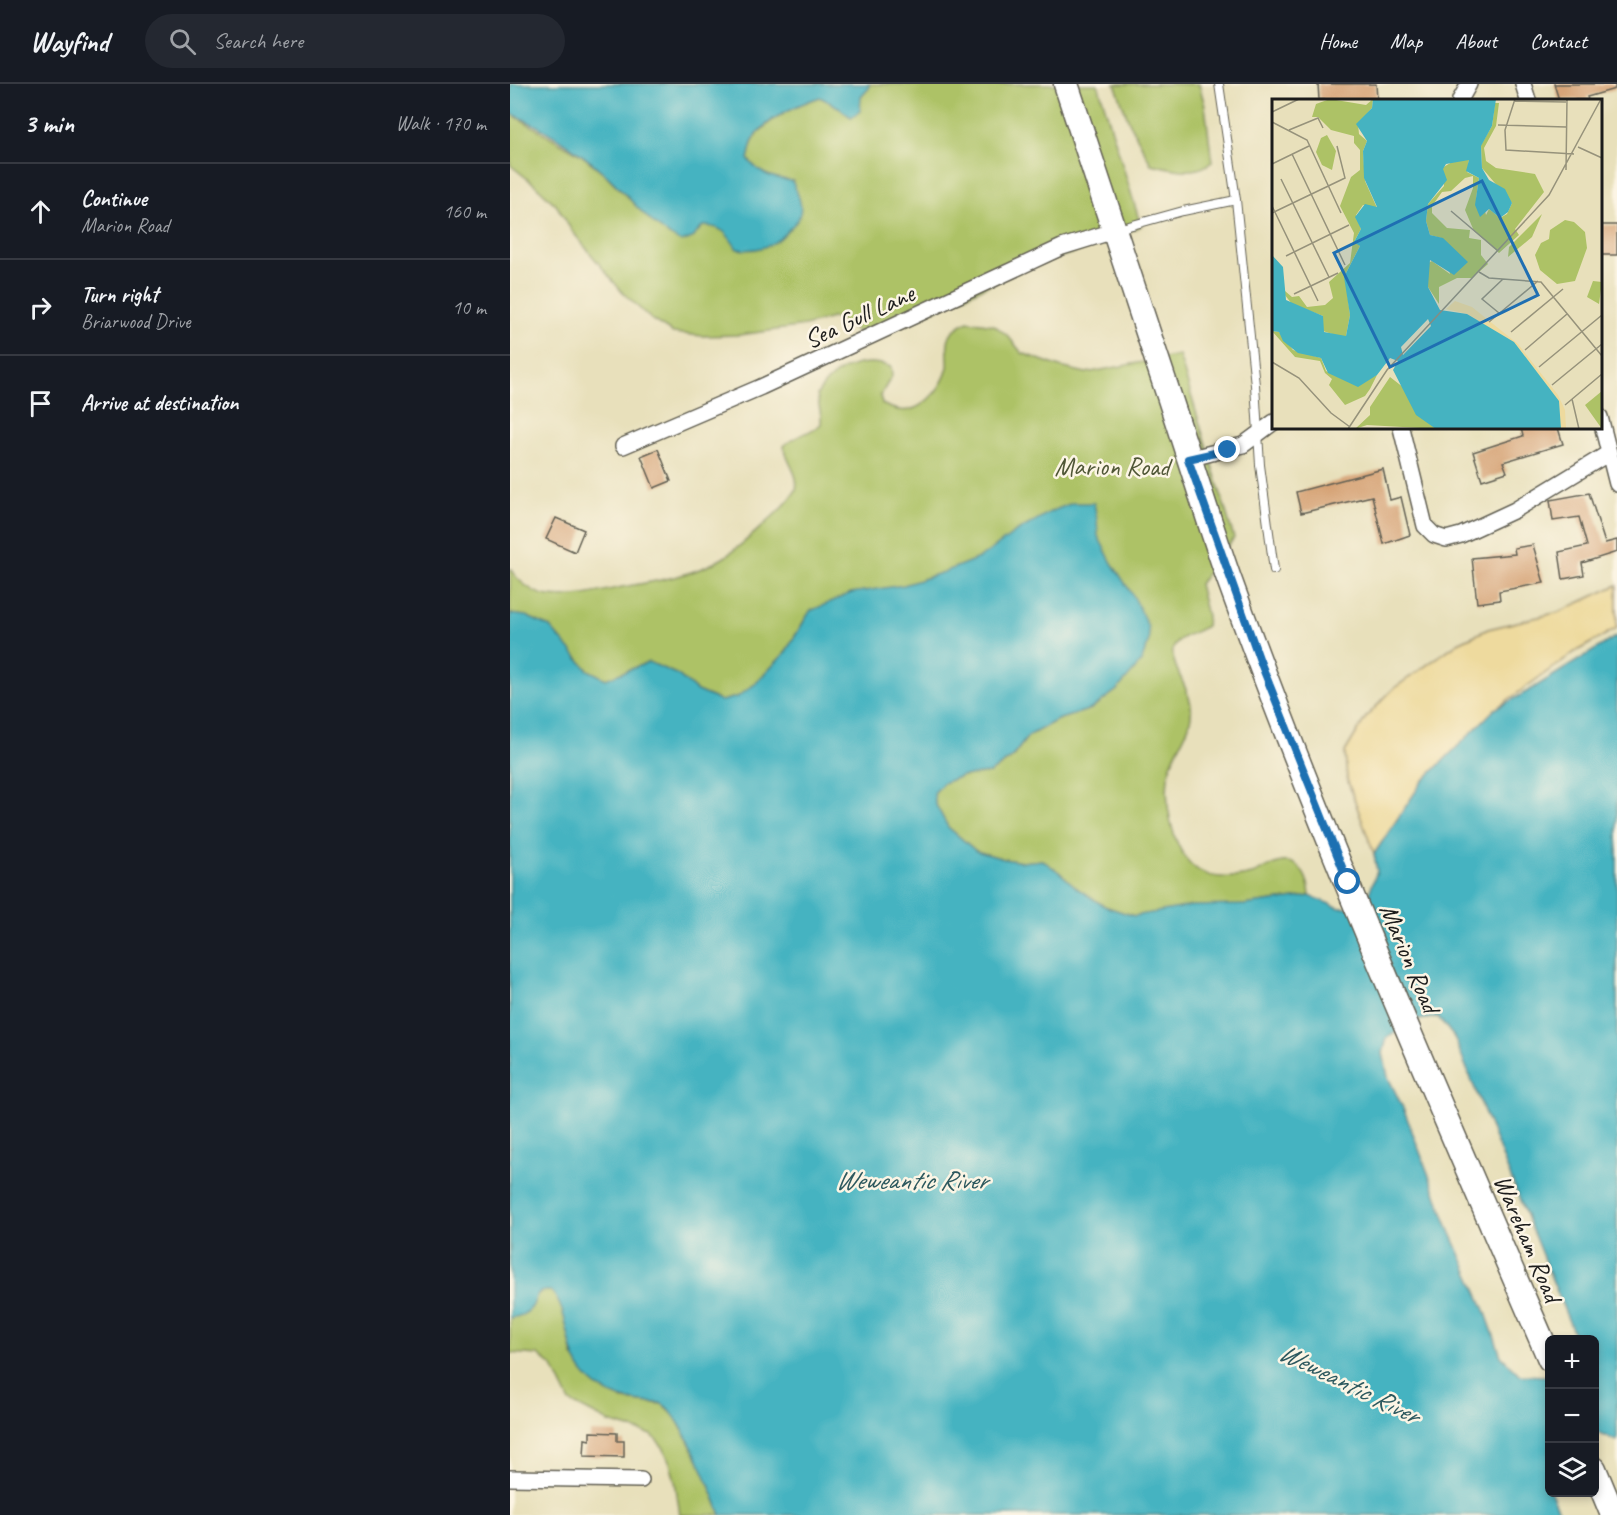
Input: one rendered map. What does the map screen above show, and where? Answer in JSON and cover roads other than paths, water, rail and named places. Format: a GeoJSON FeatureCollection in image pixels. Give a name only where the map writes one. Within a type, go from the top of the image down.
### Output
{"type":"FeatureCollection","features":[{"type":"Feature","properties":{"kind":"main road","name":"Marion Road"},"geometry":{"type":"LineString","coordinates":[[1066,84],[1188,459],[1260,661],[1348,882],[1469,1173]]}},
{"type":"Feature","properties":{"kind":"main road","name":"Wareham Road"},"geometry":{"type":"LineString","coordinates":[[1469,1173],[1545,1348]]}},
{"type":"Feature","properties":{"kind":"main road"},"geometry":{"type":"LineString","coordinates":[[1599,1481],[1613,1515]]}},
{"type":"Feature","properties":{"kind":"street"},"geometry":{"type":"LineString","coordinates":[[1461,99],[1469,84]]}},
{"type":"Feature","properties":{"kind":"street"},"geometry":{"type":"LineString","coordinates":[[1524,84],[1528,99]]}},
{"type":"Feature","properties":{"kind":"street","name":"Sea Gull Lane"},"geometry":{"type":"LineString","coordinates":[[623,446],[771,383],[1062,247],[1114,231]]}},
{"type":"Feature","properties":{"kind":"street"},"geometry":{"type":"LineString","coordinates":[[1188,459],[1243,445],[1272,424]]}},
{"type":"Feature","properties":{"kind":"street"},"geometry":{"type":"LineString","coordinates":[[1602,425],[1617,484]]}},
{"type":"Feature","properties":{"kind":"street"},"geometry":{"type":"LineString","coordinates":[[1401,429],[1425,526],[1434,535],[1446,539],[1461,535],[1506,514],[1609,453]]}},
{"type":"Feature","properties":{"kind":"street"},"geometry":{"type":"LineString","coordinates":[[510,1478],[641,1480]]}},
{"type":"Feature","properties":{"kind":"lane"},"geometry":{"type":"LineString","coordinates":[[1219,84],[1236,200],[1258,435],[1274,570]]}},
{"type":"Feature","properties":{"kind":"lane"},"geometry":{"type":"LineString","coordinates":[[1114,231],[1184,211],[1236,200]]}},
{"type":"Feature","properties":{"kind":"water"},"geometry":{"type":"Polygon","coordinates":[[[510,84],[869,84],[869,88],[861,97],[860,111],[851,117],[820,97],[784,112],[755,136],[748,159],[762,172],[792,181],[801,208],[797,221],[779,239],[760,248],[745,250],[737,249],[723,232],[710,226],[703,226],[692,238],[682,242],[670,236],[650,220],[613,181],[582,155],[559,139],[510,113],[510,84]]]}},
{"type":"Feature","properties":{"kind":"water","name":"Weweantic River"},"geometry":{"type":"Polygon","coordinates":[[[1072,503],[1094,503],[1098,536],[1134,597],[1148,627],[1149,640],[1141,662],[1117,690],[1091,709],[1057,720],[1028,736],[1012,757],[990,773],[962,776],[943,783],[934,793],[935,803],[948,827],[976,851],[1022,862],[1042,860],[1078,889],[1104,906],[1134,916],[1191,906],[1244,905],[1310,896],[1340,908],[1364,907],[1377,871],[1374,854],[1422,782],[1495,709],[1617,636],[1617,1441],[1599,1434],[1599,1335],[1574,1335],[1454,1037],[1438,1017],[1412,1021],[1387,1038],[1383,1053],[1388,1077],[1404,1110],[1450,1231],[1485,1310],[1501,1356],[1520,1375],[1545,1376],[1545,1497],[1553,1497],[1561,1515],[721,1515],[695,1453],[668,1408],[660,1403],[634,1401],[610,1394],[585,1375],[574,1355],[558,1301],[551,1291],[539,1293],[528,1312],[510,1318],[510,614],[526,616],[550,627],[588,670],[606,679],[649,662],[678,675],[697,691],[721,701],[737,697],[755,684],[785,653],[810,611],[851,593],[904,585],[981,557],[1016,532],[1050,512],[1072,503]]]}}]}
